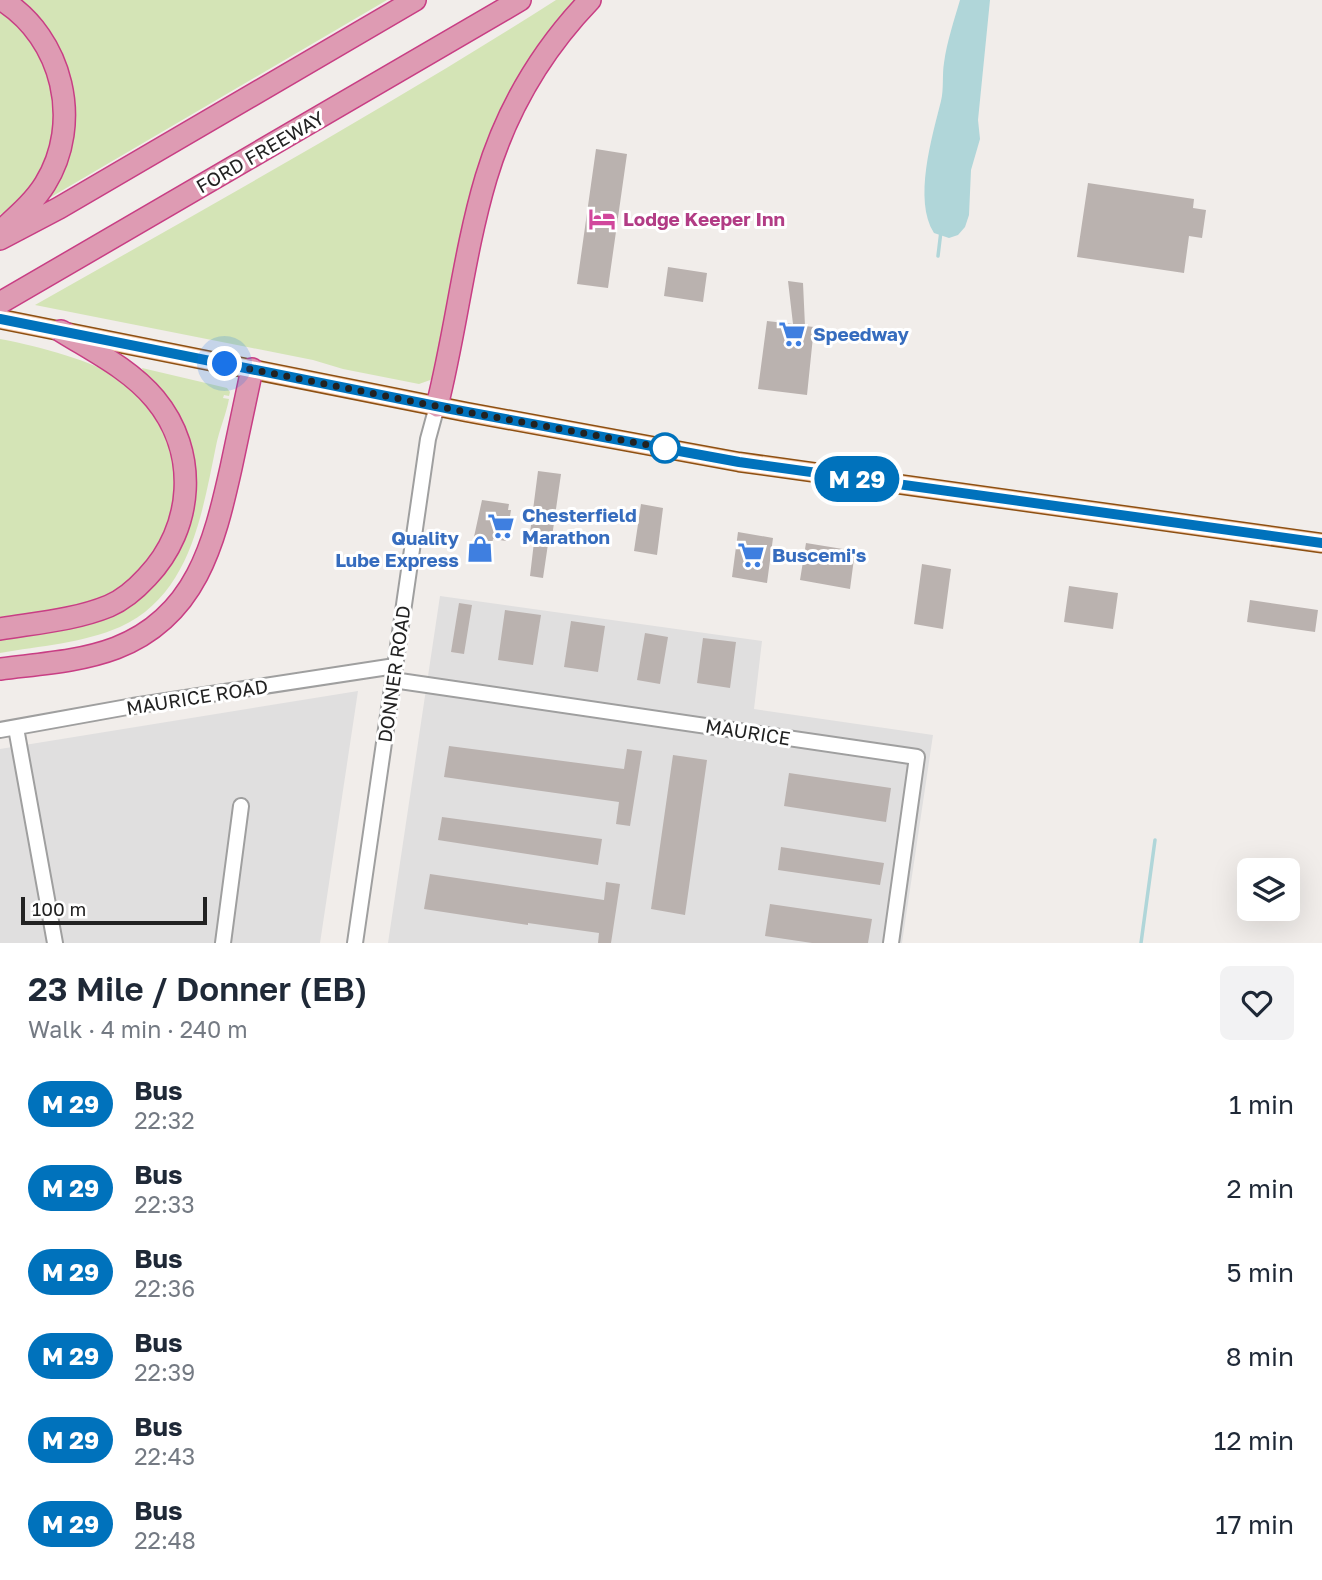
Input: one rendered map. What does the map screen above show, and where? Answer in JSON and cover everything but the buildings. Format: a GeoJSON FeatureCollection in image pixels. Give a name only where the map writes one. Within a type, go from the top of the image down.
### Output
{"type":"FeatureCollection","features":[{"type":"Feature","properties":{"kind":"highway"},"geometry":{"type":"LineString","coordinates":[[0,232],[44,186],[59,153],[65,113],[60,79],[46,45],[21,14],[2,0]]}},
{"type":"Feature","properties":{"kind":"highway"},"geometry":{"type":"LineString","coordinates":[[0,239],[59,208],[415,0]]}},
{"type":"Feature","properties":{"kind":"highway","name":"FORD FREEWAY"},"geometry":{"type":"LineString","coordinates":[[0,303],[520,0]]}},
{"type":"Feature","properties":{"kind":"highway"},"geometry":{"type":"LineString","coordinates":[[437,406],[479,202],[497,146],[511,114],[540,62],[575,15],[590,0]]}},
{"type":"Feature","properties":{"kind":"highway"},"geometry":{"type":"LineString","coordinates":[[0,629],[93,611],[128,595],[168,551],[183,512],[186,490],[182,452],[168,417],[155,399],[132,376],[61,331]]}},
{"type":"Feature","properties":{"kind":"highway"},"geometry":{"type":"LineString","coordinates":[[0,669],[71,659],[117,647],[155,627],[180,601],[196,579],[214,538],[252,369]]}},
{"type":"Feature","properties":{"kind":"main road"},"geometry":{"type":"LineString","coordinates":[[0,319],[437,406],[739,462],[1322,543]]}},
{"type":"Feature","properties":{"kind":"street","name":"DONNER ROAD"},"geometry":{"type":"LineString","coordinates":[[355,943],[428,439],[437,406]]}},
{"type":"Feature","properties":{"kind":"street","name":"MAURICE ROAD"},"geometry":{"type":"LineString","coordinates":[[0,730],[133,706],[394,673]]}},
{"type":"Feature","properties":{"kind":"street","name":"MAURICE"},"geometry":{"type":"LineString","coordinates":[[394,673],[917,757],[891,943]]}},
{"type":"Feature","properties":{"kind":"street"},"geometry":{"type":"LineString","coordinates":[[16,728],[55,943]]}},
{"type":"Feature","properties":{"kind":"street"},"geometry":{"type":"LineString","coordinates":[[223,943],[241,806]]}},
{"type":"Feature","properties":{"kind":"shaded area"},"geometry":{"type":"Polygon","coordinates":[[[440,596],[762,641],[754,709],[933,735],[902,943],[388,943],[440,596]]]}},
{"type":"Feature","properties":{"kind":"shaded area"},"geometry":{"type":"Polygon","coordinates":[[[358,691],[320,943],[0,943],[0,749],[358,691]]]}},
{"type":"Feature","properties":{"kind":"green space"},"geometry":{"type":"Polygon","coordinates":[[[18,0],[387,0],[51,197],[67,159],[75,126],[72,85],[57,47],[33,14],[18,0]]]}},
{"type":"Feature","properties":{"kind":"green space"},"geometry":{"type":"Polygon","coordinates":[[[556,0],[577,0],[517,84],[433,379],[419,384],[343,369],[313,360],[35,305],[363,118],[556,0]]]}},
{"type":"Feature","properties":{"kind":"green space"},"geometry":{"type":"Polygon","coordinates":[[[0,10],[23,31],[40,56],[51,84],[54,113],[51,142],[41,170],[24,195],[0,215],[0,10]]]}},
{"type":"Feature","properties":{"kind":"green space"},"geometry":{"type":"Polygon","coordinates":[[[0,339],[41,348],[88,363],[126,384],[152,411],[162,427],[170,444],[177,480],[175,505],[163,535],[145,566],[128,582],[108,595],[82,605],[0,620],[0,339]]]}},
{"type":"Feature","properties":{"kind":"green space"},"geometry":{"type":"Polygon","coordinates":[[[142,368],[227,388],[230,392],[229,396],[224,395],[223,398],[229,399],[198,524],[178,573],[163,595],[144,613],[120,627],[76,640],[0,653],[0,634],[113,610],[191,502],[142,368]]]}},
{"type":"Feature","properties":{"kind":"water"},"geometry":{"type":"Polygon","coordinates":[[[960,0],[990,0],[978,120],[980,139],[971,170],[969,215],[965,227],[958,235],[949,238],[934,233],[925,204],[925,186],[929,150],[942,96],[945,55],[960,0]]]}},
{"type":"Feature","properties":{"kind":"waterway"},"geometry":{"type":"LineString","coordinates":[[938,256],[941,231]]}},
{"type":"Feature","properties":{"kind":"waterway"},"geometry":{"type":"LineString","coordinates":[[1141,943],[1155,840]]}},
{"type":"Feature","properties":{"kind":"bus line"},"geometry":{"type":"LineString","coordinates":[[0,319],[451,409],[739,462],[1322,543]]}},
{"type":"Feature","properties":{"kind":"place","name":"Lodge Keeper Inn"},"geometry":{"type":"Point","coordinates":[602,219]}},
{"type":"Feature","properties":{"kind":"place","name":"Speedway"},"geometry":{"type":"Point","coordinates":[792,334]}},
{"type":"Feature","properties":{"kind":"place","name":"Chesterfield Marathon"},"geometry":{"type":"Point","coordinates":[501,526]}},
{"type":"Feature","properties":{"kind":"place","name":"Quality Lube Express"},"geometry":{"type":"Point","coordinates":[480,549]}},
{"type":"Feature","properties":{"kind":"place","name":"Buscemi's"},"geometry":{"type":"Point","coordinates":[751,555]}},
{"type":"Feature","properties":{"kind":"route"},"geometry":{"type":"LineString","coordinates":[[225,364],[665,448]]}}]}
